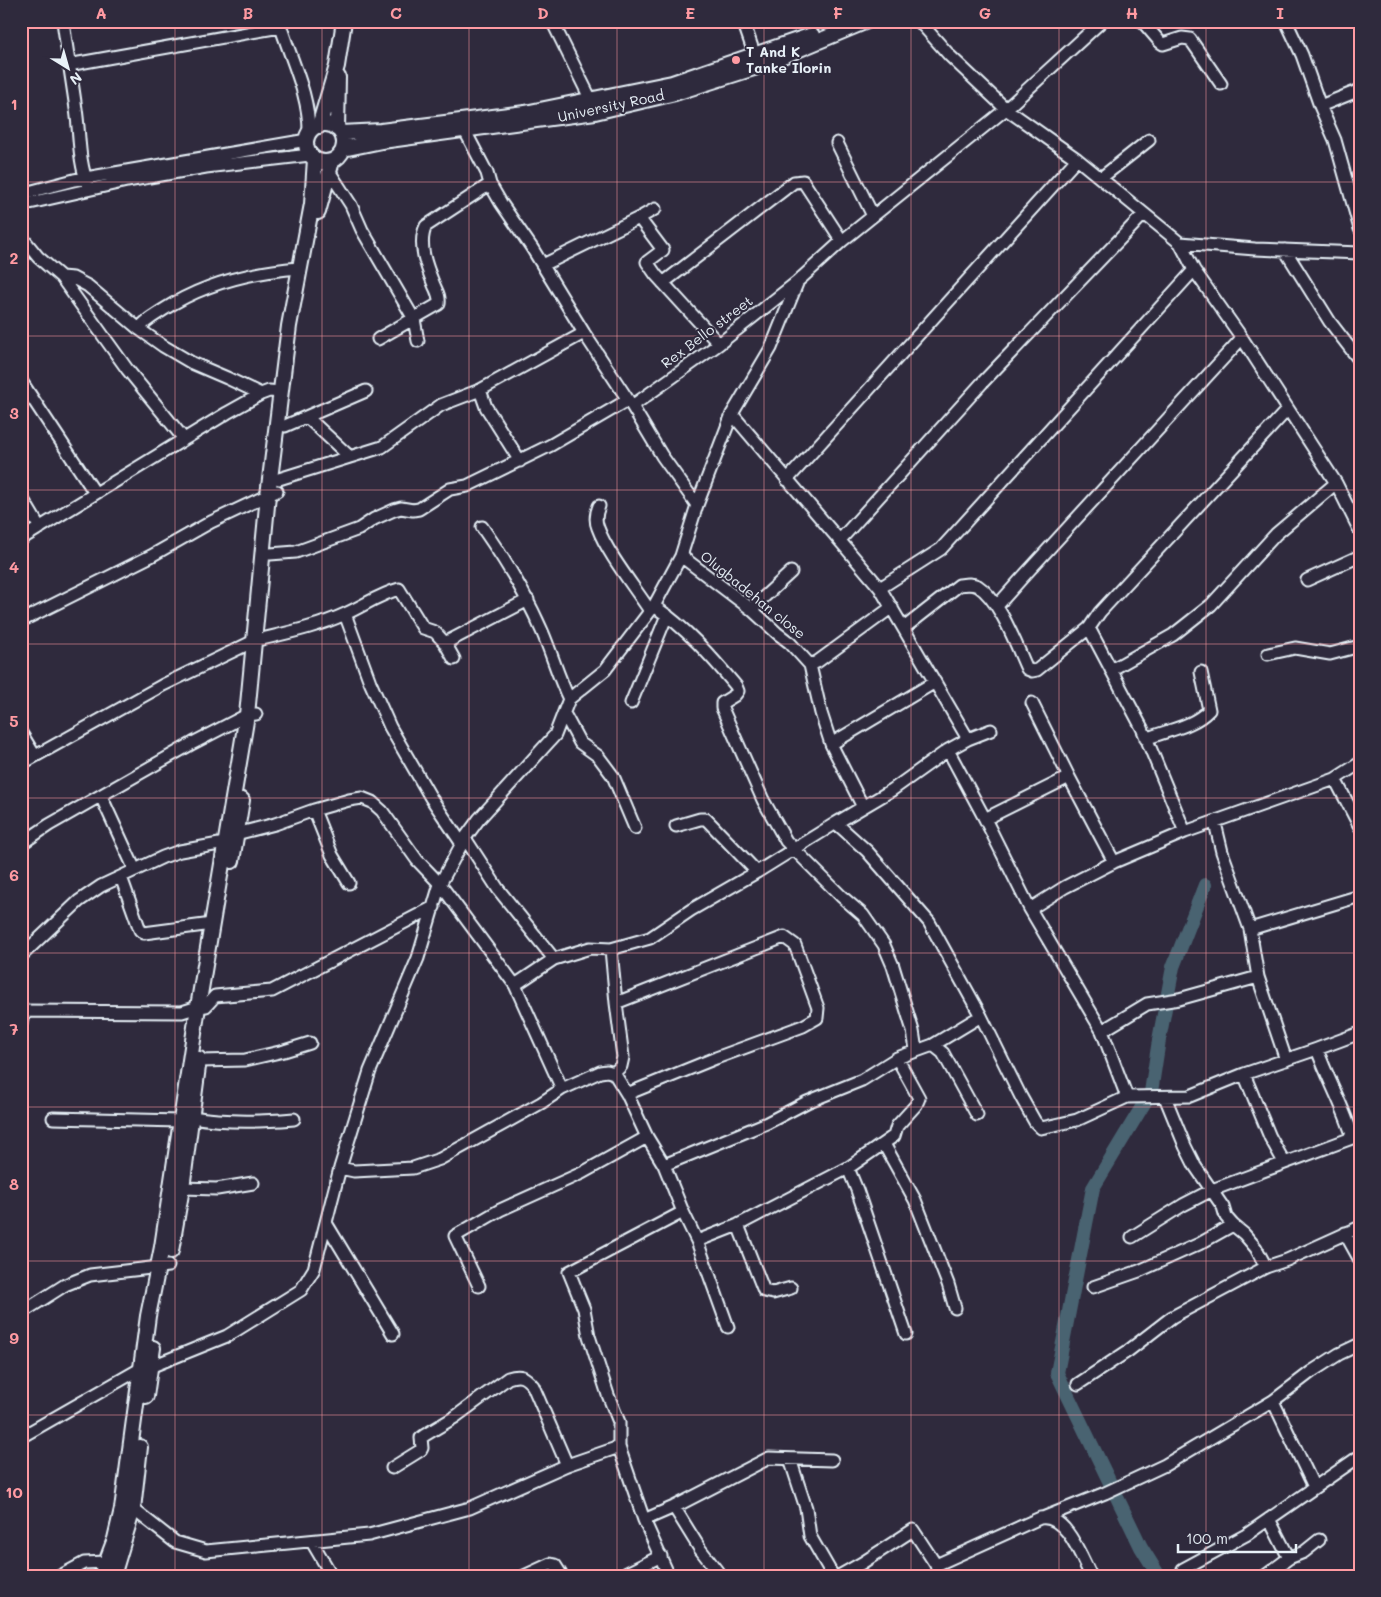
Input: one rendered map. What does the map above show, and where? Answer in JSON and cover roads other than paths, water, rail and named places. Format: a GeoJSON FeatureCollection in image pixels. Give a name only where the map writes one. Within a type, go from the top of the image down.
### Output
{"type":"FeatureCollection","features":[{"type":"Feature","properties":{"kind":"main road"},"geometry":{"type":"LineString","coordinates":[[330,166],[326,162],[313,157],[308,151],[311,133],[337,66],[344,21]]}},
{"type":"Feature","properties":{"kind":"main road","name":"University Road"},"geometry":{"type":"LineString","coordinates":[[339,131],[381,131],[525,113],[672,83],[755,56],[824,31],[845,21]]}},
{"type":"Feature","properties":{"kind":"main road","name":"University Road"},"geometry":{"type":"LineString","coordinates":[[343,148],[595,112],[674,93],[754,68],[867,21]]}},
{"type":"Feature","properties":{"kind":"main road"},"geometry":{"type":"LineString","coordinates":[[113,1576],[133,1508],[148,1316],[163,1266],[182,1188],[186,1119],[199,1061],[202,1006],[252,715],[258,640],[275,488],[285,426],[297,327],[311,243],[330,166],[337,158],[344,143],[339,131],[337,66]]}},
{"type":"Feature","properties":{"kind":"main road"},"geometry":{"type":"LineString","coordinates":[[311,133],[331,126],[339,131]]}},
{"type":"Feature","properties":{"kind":"main road"},"geometry":{"type":"LineString","coordinates":[[258,640],[270,554],[281,392],[289,326],[312,204],[313,157]]}},
{"type":"Feature","properties":{"kind":"main road"},"geometry":{"type":"LineString","coordinates":[[163,1266],[186,1119],[212,924],[231,838]]}},
{"type":"Feature","properties":{"kind":"main road"},"geometry":{"type":"LineString","coordinates":[[101,1576],[115,1539],[122,1509],[145,1368]]}},
{"type":"Feature","properties":{"kind":"street"},"geometry":{"type":"LineString","coordinates":[[63,21],[76,110],[81,161],[90,189]]}},
{"type":"Feature","properties":{"kind":"street"},"geometry":{"type":"LineString","coordinates":[[552,21],[591,100]]}},
{"type":"Feature","properties":{"kind":"street"},"geometry":{"type":"LineString","coordinates":[[743,21],[755,56]]}},
{"type":"Feature","properties":{"kind":"street"},"geometry":{"type":"LineString","coordinates":[[919,21],[950,56],[1006,109],[1078,159],[1180,243],[1194,270],[1242,338],[1336,483],[1360,531]]}},
{"type":"Feature","properties":{"kind":"street","name":"Rex Bello street"},"geometry":{"type":"LineString","coordinates":[[270,554],[296,552],[359,528],[394,510],[402,508],[419,509],[450,488],[467,486],[520,461],[630,403],[719,344],[798,281],[842,241],[1006,109],[1102,21]]}},
{"type":"Feature","properties":{"kind":"street"},"geometry":{"type":"LineString","coordinates":[[1142,21],[1163,44],[1182,38],[1190,39],[1222,84]]}},
{"type":"Feature","properties":{"kind":"street"},"geometry":{"type":"LineString","coordinates":[[1286,21],[1302,55],[1320,106],[1335,140],[1360,229]]}},
{"type":"Feature","properties":{"kind":"street"},"geometry":{"type":"LineString","coordinates":[[21,194],[85,178],[311,133],[305,101],[280,24],[68,65]]}},
{"type":"Feature","properties":{"kind":"street"},"geometry":{"type":"LineString","coordinates":[[1320,106],[1360,90]]}},
{"type":"Feature","properties":{"kind":"street"},"geometry":{"type":"LineString","coordinates":[[465,130],[490,184],[543,265],[662,456],[697,505]]}},
{"type":"Feature","properties":{"kind":"street"},"geometry":{"type":"LineString","coordinates":[[1101,178],[1149,140]]}},
{"type":"Feature","properties":{"kind":"street"},"geometry":{"type":"LineString","coordinates":[[836,143],[873,216]]}},
{"type":"Feature","properties":{"kind":"street"},"geometry":{"type":"LineString","coordinates":[[21,205],[90,189],[206,167],[313,157]]}},
{"type":"Feature","properties":{"kind":"street"},"geometry":{"type":"LineString","coordinates":[[787,480],[1078,159]]}},
{"type":"Feature","properties":{"kind":"street"},"geometry":{"type":"LineString","coordinates":[[330,166],[362,230],[414,319],[418,341]]}},
{"type":"Feature","properties":{"kind":"street"},"geometry":{"type":"LineString","coordinates":[[663,283],[794,182],[803,181],[842,241]]}},
{"type":"Feature","properties":{"kind":"street"},"geometry":{"type":"LineString","coordinates":[[378,339],[439,304],[440,296],[428,267],[422,243],[422,234],[426,226],[490,184]]}},
{"type":"Feature","properties":{"kind":"street"},"geometry":{"type":"LineString","coordinates":[[543,265],[655,209]]}},
{"type":"Feature","properties":{"kind":"street"},"geometry":{"type":"LineString","coordinates":[[840,540],[982,383],[1143,214]]}},
{"type":"Feature","properties":{"kind":"street"},"geometry":{"type":"LineString","coordinates":[[639,218],[663,250],[647,262],[663,283],[719,344]]}},
{"type":"Feature","properties":{"kind":"street"},"geometry":{"type":"LineString","coordinates":[[21,236],[38,257],[61,277],[127,369],[184,439]]}},
{"type":"Feature","properties":{"kind":"street"},"geometry":{"type":"LineString","coordinates":[[1180,243],[1360,253]]}},
{"type":"Feature","properties":{"kind":"street"},"geometry":{"type":"LineString","coordinates":[[1285,250],[1330,322],[1360,362]]}},
{"type":"Feature","properties":{"kind":"street"},"geometry":{"type":"LineString","coordinates":[[139,329],[143,323],[177,301],[211,285],[244,276],[299,268]]}},
{"type":"Feature","properties":{"kind":"street"},"geometry":{"type":"LineString","coordinates":[[880,588],[940,549],[1194,270]]}},
{"type":"Feature","properties":{"kind":"street"},"geometry":{"type":"LineString","coordinates":[[61,277],[73,278],[88,286],[139,329],[192,363],[261,394]]}},
{"type":"Feature","properties":{"kind":"street"},"geometry":{"type":"LineString","coordinates":[[21,1438],[145,1368],[227,1336],[301,1290],[314,1269],[340,1168],[370,1072],[418,958],[440,884],[479,818],[555,735],[569,699],[605,670],[652,609],[681,556],[697,505],[732,414],[771,348],[798,281]]}},
{"type":"Feature","properties":{"kind":"street"},"geometry":{"type":"LineString","coordinates":[[21,620],[151,556],[275,488],[350,457],[382,447],[441,405],[480,390],[584,333]]}},
{"type":"Feature","properties":{"kind":"street"},"geometry":{"type":"LineString","coordinates":[[997,606],[1242,338]]}},
{"type":"Feature","properties":{"kind":"street"},"geometry":{"type":"LineString","coordinates":[[21,381],[95,493]]}},
{"type":"Feature","properties":{"kind":"street"},"geometry":{"type":"LineString","coordinates":[[480,390],[489,413],[520,461]]}},
{"type":"Feature","properties":{"kind":"street"},"geometry":{"type":"LineString","coordinates":[[21,539],[261,394],[269,391],[281,392]]}},
{"type":"Feature","properties":{"kind":"street"},"geometry":{"type":"LineString","coordinates":[[285,426],[308,418],[366,392]]}},
{"type":"Feature","properties":{"kind":"street"},"geometry":{"type":"LineString","coordinates":[[904,628],[959,585],[970,583],[978,587],[997,606],[1027,669],[1037,670],[1089,628],[1100,612],[1288,410]]}},
{"type":"Feature","properties":{"kind":"street"},"geometry":{"type":"LineString","coordinates":[[732,414],[880,588],[968,739]]}},
{"type":"Feature","properties":{"kind":"street"},"geometry":{"type":"LineString","coordinates":[[308,418],[350,457]]}},
{"type":"Feature","properties":{"kind":"street"},"geometry":{"type":"LineString","coordinates":[[1111,670],[1173,635],[1211,605],[1276,534],[1336,483]]}},
{"type":"Feature","properties":{"kind":"street"},"geometry":{"type":"LineString","coordinates":[[21,496],[40,528]]}},
{"type":"Feature","properties":{"kind":"street"},"geometry":{"type":"LineString","coordinates":[[599,506],[596,514],[597,528],[610,551],[652,609],[667,616],[707,651],[736,686],[738,691],[722,703],[722,708],[763,800],[793,850],[863,915],[884,945],[893,966],[913,1031],[916,1050]]}},
{"type":"Feature","properties":{"kind":"street"},"geometry":{"type":"LineString","coordinates":[[482,527],[506,561],[528,600],[556,665],[559,679],[569,699]]}},
{"type":"Feature","properties":{"kind":"street","name":"Olugbadehan close"},"geometry":{"type":"LineString","coordinates":[[681,556],[751,609],[790,643],[810,665],[830,744],[863,807]]}},
{"type":"Feature","properties":{"kind":"street"},"geometry":{"type":"LineString","coordinates":[[1307,580],[1360,556]]}},
{"type":"Feature","properties":{"kind":"street"},"geometry":{"type":"LineString","coordinates":[[751,609],[791,572]]}},
{"type":"Feature","properties":{"kind":"street"},"geometry":{"type":"LineString","coordinates":[[21,764],[163,685],[258,640],[310,627],[345,614],[380,596],[399,589],[423,628],[435,632],[454,660]]}},
{"type":"Feature","properties":{"kind":"street"},"geometry":{"type":"LineString","coordinates":[[444,643],[528,600]]}},
{"type":"Feature","properties":{"kind":"street"},"geometry":{"type":"LineString","coordinates":[[810,665],[817,662],[892,607]]}},
{"type":"Feature","properties":{"kind":"street"},"geometry":{"type":"LineString","coordinates":[[345,614],[370,682],[390,727],[424,782],[431,798],[554,959]]}},
{"type":"Feature","properties":{"kind":"street"},"geometry":{"type":"LineString","coordinates":[[631,703],[667,616]]}},
{"type":"Feature","properties":{"kind":"street"},"geometry":{"type":"LineString","coordinates":[[1089,628],[1146,739],[1185,832]]}},
{"type":"Feature","properties":{"kind":"street"},"geometry":{"type":"LineString","coordinates":[[1268,654],[1295,648],[1330,654],[1360,646]]}},
{"type":"Feature","properties":{"kind":"street"},"geometry":{"type":"LineString","coordinates":[[1146,739],[1194,721],[1202,717],[1209,710],[1201,672]]}},
{"type":"Feature","properties":{"kind":"street"},"geometry":{"type":"LineString","coordinates":[[830,744],[935,682]]}},
{"type":"Feature","properties":{"kind":"street"},"geometry":{"type":"LineString","coordinates":[[1032,703],[1114,862]]}},
{"type":"Feature","properties":{"kind":"street"},"geometry":{"type":"LineString","coordinates":[[21,844],[49,825],[193,743],[252,715]]}},
{"type":"Feature","properties":{"kind":"street"},"geometry":{"type":"LineString","coordinates":[[563,715],[566,717],[580,743],[598,756],[613,776],[635,828]]}},
{"type":"Feature","properties":{"kind":"street"},"geometry":{"type":"LineString","coordinates":[[515,985],[554,959],[590,948],[610,949],[650,938],[691,910],[892,790],[948,750],[968,739],[991,730]]}},
{"type":"Feature","properties":{"kind":"street"},"geometry":{"type":"LineString","coordinates":[[21,733],[35,756]]}},
{"type":"Feature","properties":{"kind":"street"},"geometry":{"type":"LineString","coordinates":[[948,750],[1030,909],[1102,1031],[1127,1097]]}},
{"type":"Feature","properties":{"kind":"street"},"geometry":{"type":"LineString","coordinates":[[1030,909],[1065,887],[1114,862],[1185,832],[1216,823],[1335,779],[1360,763]]}},
{"type":"Feature","properties":{"kind":"street"},"geometry":{"type":"LineString","coordinates":[[985,819],[1069,777]]}},
{"type":"Feature","properties":{"kind":"street"},"geometry":{"type":"LineString","coordinates":[[1335,779],[1360,827]]}},
{"type":"Feature","properties":{"kind":"street"},"geometry":{"type":"LineString","coordinates":[[101,796],[134,870]]}},
{"type":"Feature","properties":{"kind":"street"},"geometry":{"type":"LineString","coordinates":[[21,956],[79,901],[101,886],[134,870],[180,851],[231,838],[314,810],[362,798],[372,802],[382,811],[417,860],[440,884],[515,985],[562,1089]]}},
{"type":"Feature","properties":{"kind":"street"},"geometry":{"type":"LineString","coordinates":[[314,810],[332,854],[349,883]]}},
{"type":"Feature","properties":{"kind":"street"},"geometry":{"type":"LineString","coordinates":[[676,826],[706,819],[757,872]]}},
{"type":"Feature","properties":{"kind":"street"},"geometry":{"type":"LineString","coordinates":[[836,823],[868,851],[929,922],[981,1016],[1035,1122],[1041,1128],[1077,1120],[1127,1097],[1166,1098],[1190,1096],[1244,1074],[1360,1033]]}},
{"type":"Feature","properties":{"kind":"street"},"geometry":{"type":"LineString","coordinates":[[1216,823],[1222,852],[1250,929],[1258,977],[1286,1060]]}},
{"type":"Feature","properties":{"kind":"street"},"geometry":{"type":"LineString","coordinates":[[121,877],[140,930],[144,933],[212,924]]}},
{"type":"Feature","properties":{"kind":"street"},"geometry":{"type":"LineString","coordinates":[[1250,929],[1360,896]]}},
{"type":"Feature","properties":{"kind":"street"},"geometry":{"type":"LineString","coordinates":[[21,1024],[22,1011],[182,1012],[202,1006],[215,996],[272,991],[434,907]]}},
{"type":"Feature","properties":{"kind":"street"},"geometry":{"type":"LineString","coordinates":[[616,1003],[784,937],[795,945],[818,1008],[817,1018],[803,1026],[716,1058],[627,1094]]}},
{"type":"Feature","properties":{"kind":"street"},"geometry":{"type":"LineString","coordinates":[[610,949],[623,1057],[621,1066],[614,1072]]}},
{"type":"Feature","properties":{"kind":"street"},"geometry":{"type":"LineString","coordinates":[[1102,1031],[1147,1004],[1178,999],[1258,977]]}},
{"type":"Feature","properties":{"kind":"street"},"geometry":{"type":"LineString","coordinates":[[664,1165],[767,1123],[807,1102],[862,1080],[897,1058],[933,1045],[981,1016]]}},
{"type":"Feature","properties":{"kind":"street"},"geometry":{"type":"LineString","coordinates":[[199,1061],[245,1060],[310,1043]]}},
{"type":"Feature","properties":{"kind":"street"},"geometry":{"type":"LineString","coordinates":[[933,1045],[943,1053],[977,1115]]}},
{"type":"Feature","properties":{"kind":"street"},"geometry":{"type":"LineString","coordinates":[[1132,1237],[1183,1205],[1212,1190],[1356,1137],[1324,1070],[1317,1049]]}},
{"type":"Feature","properties":{"kind":"street"},"geometry":{"type":"LineString","coordinates":[[697,1241],[738,1225],[848,1168],[894,1136],[897,1126],[919,1101],[897,1058]]}},
{"type":"Feature","properties":{"kind":"street"},"geometry":{"type":"LineString","coordinates":[[340,1168],[354,1171],[413,1168],[440,1159],[541,1103],[562,1089],[600,1072],[607,1070],[614,1072],[627,1094],[647,1137],[664,1165],[697,1241],[728,1327]]}},
{"type":"Feature","properties":{"kind":"street"},"geometry":{"type":"LineString","coordinates":[[1244,1074],[1270,1137],[1284,1162]]}},
{"type":"Feature","properties":{"kind":"street"},"geometry":{"type":"LineString","coordinates":[[1166,1098],[1192,1159],[1223,1207],[1226,1217],[1256,1248],[1266,1267]]}},
{"type":"Feature","properties":{"kind":"street"},"geometry":{"type":"LineString","coordinates":[[53,1118],[186,1119],[220,1122],[265,1122],[294,1119]]}},
{"type":"Feature","properties":{"kind":"street"},"geometry":{"type":"LineString","coordinates":[[479,1286],[455,1236],[500,1210],[582,1173],[647,1137]]}},
{"type":"Feature","properties":{"kind":"street"},"geometry":{"type":"LineString","coordinates":[[884,1144],[915,1200],[956,1308]]}},
{"type":"Feature","properties":{"kind":"street"},"geometry":{"type":"LineString","coordinates":[[848,1168],[906,1334]]}},
{"type":"Feature","properties":{"kind":"street"},"geometry":{"type":"LineString","coordinates":[[182,1188],[217,1189],[253,1183]]}},
{"type":"Feature","properties":{"kind":"street"},"geometry":{"type":"LineString","coordinates":[[669,1576],[644,1520],[619,1447],[619,1422],[590,1336],[584,1309],[569,1272],[683,1212]]}},
{"type":"Feature","properties":{"kind":"street"},"geometry":{"type":"LineString","coordinates":[[326,1223],[392,1334]]}},
{"type":"Feature","properties":{"kind":"street"},"geometry":{"type":"LineString","coordinates":[[738,1225],[764,1292],[773,1293],[791,1288]]}},
{"type":"Feature","properties":{"kind":"street"},"geometry":{"type":"LineString","coordinates":[[1093,1287],[1139,1271],[1204,1241],[1233,1225]]}},
{"type":"Feature","properties":{"kind":"street"},"geometry":{"type":"LineString","coordinates":[[1078,1384],[1128,1351],[1172,1317],[1266,1267],[1287,1260],[1360,1227]]}},
{"type":"Feature","properties":{"kind":"street"},"geometry":{"type":"LineString","coordinates":[[1345,1233],[1360,1260]]}},
{"type":"Feature","properties":{"kind":"street"},"geometry":{"type":"LineString","coordinates":[[23,1309],[65,1285],[90,1275],[163,1266]]}},
{"type":"Feature","properties":{"kind":"street"},"geometry":{"type":"LineString","coordinates":[[839,1576],[914,1530],[937,1570],[1045,1517],[1105,1493],[1165,1465],[1273,1401],[1339,1354],[1360,1344]]}},
{"type":"Feature","properties":{"kind":"street"},"geometry":{"type":"LineString","coordinates":[[392,1468],[422,1448],[421,1438],[425,1435],[455,1417],[508,1378],[518,1375],[526,1378],[533,1386],[567,1465]]}},
{"type":"Feature","properties":{"kind":"street"},"geometry":{"type":"LineString","coordinates":[[1273,1401],[1314,1487]]}},
{"type":"Feature","properties":{"kind":"street"},"geometry":{"type":"LineString","coordinates":[[133,1508],[175,1542],[206,1551],[370,1535],[470,1508],[567,1465],[619,1447]]}},
{"type":"Feature","properties":{"kind":"street"},"geometry":{"type":"LineString","coordinates":[[1183,1569],[1246,1535],[1360,1456]]}},
{"type":"Feature","properties":{"kind":"street"},"geometry":{"type":"LineString","coordinates":[[644,1520],[769,1458],[832,1460]]}},
{"type":"Feature","properties":{"kind":"street"},"geometry":{"type":"LineString","coordinates":[[790,1459],[806,1508],[810,1536],[833,1576]]}},
{"type":"Feature","properties":{"kind":"street"},"geometry":{"type":"LineString","coordinates":[[674,1506],[700,1548],[721,1576]]}},
{"type":"Feature","properties":{"kind":"street"},"geometry":{"type":"LineString","coordinates":[[1045,1517],[1060,1523],[1069,1533],[1091,1576]]}},
{"type":"Feature","properties":{"kind":"street"},"geometry":{"type":"LineString","coordinates":[[1269,1519],[1289,1558]]}},
{"type":"Feature","properties":{"kind":"street"},"geometry":{"type":"LineString","coordinates":[[1265,1576],[1289,1558],[1304,1552],[1319,1540]]}},
{"type":"Feature","properties":{"kind":"street"},"geometry":{"type":"LineString","coordinates":[[312,1542],[332,1576]]}},
{"type":"Feature","properties":{"kind":"street"},"geometry":{"type":"LineString","coordinates":[[621,1576],[661,1556]]}},
{"type":"Feature","properties":{"kind":"street"},"geometry":{"type":"LineString","coordinates":[[60,1576],[84,1563],[106,1562]]}},
{"type":"Feature","properties":{"kind":"street"},"geometry":{"type":"LineString","coordinates":[[524,1576],[550,1564],[555,1565],[562,1576]]}},
{"type":"Feature","properties":{"kind":"waterway"},"geometry":{"type":"LineString","coordinates":[[1159,1576],[1141,1547],[1057,1373],[1093,1188],[1151,1092],[1173,967],[1205,885]]}},
{"type":"Feature","properties":{"kind":"place","name":"T And K Tanke Ilorin"},"geometry":{"type":"Point","coordinates":[736,60]}}]}
